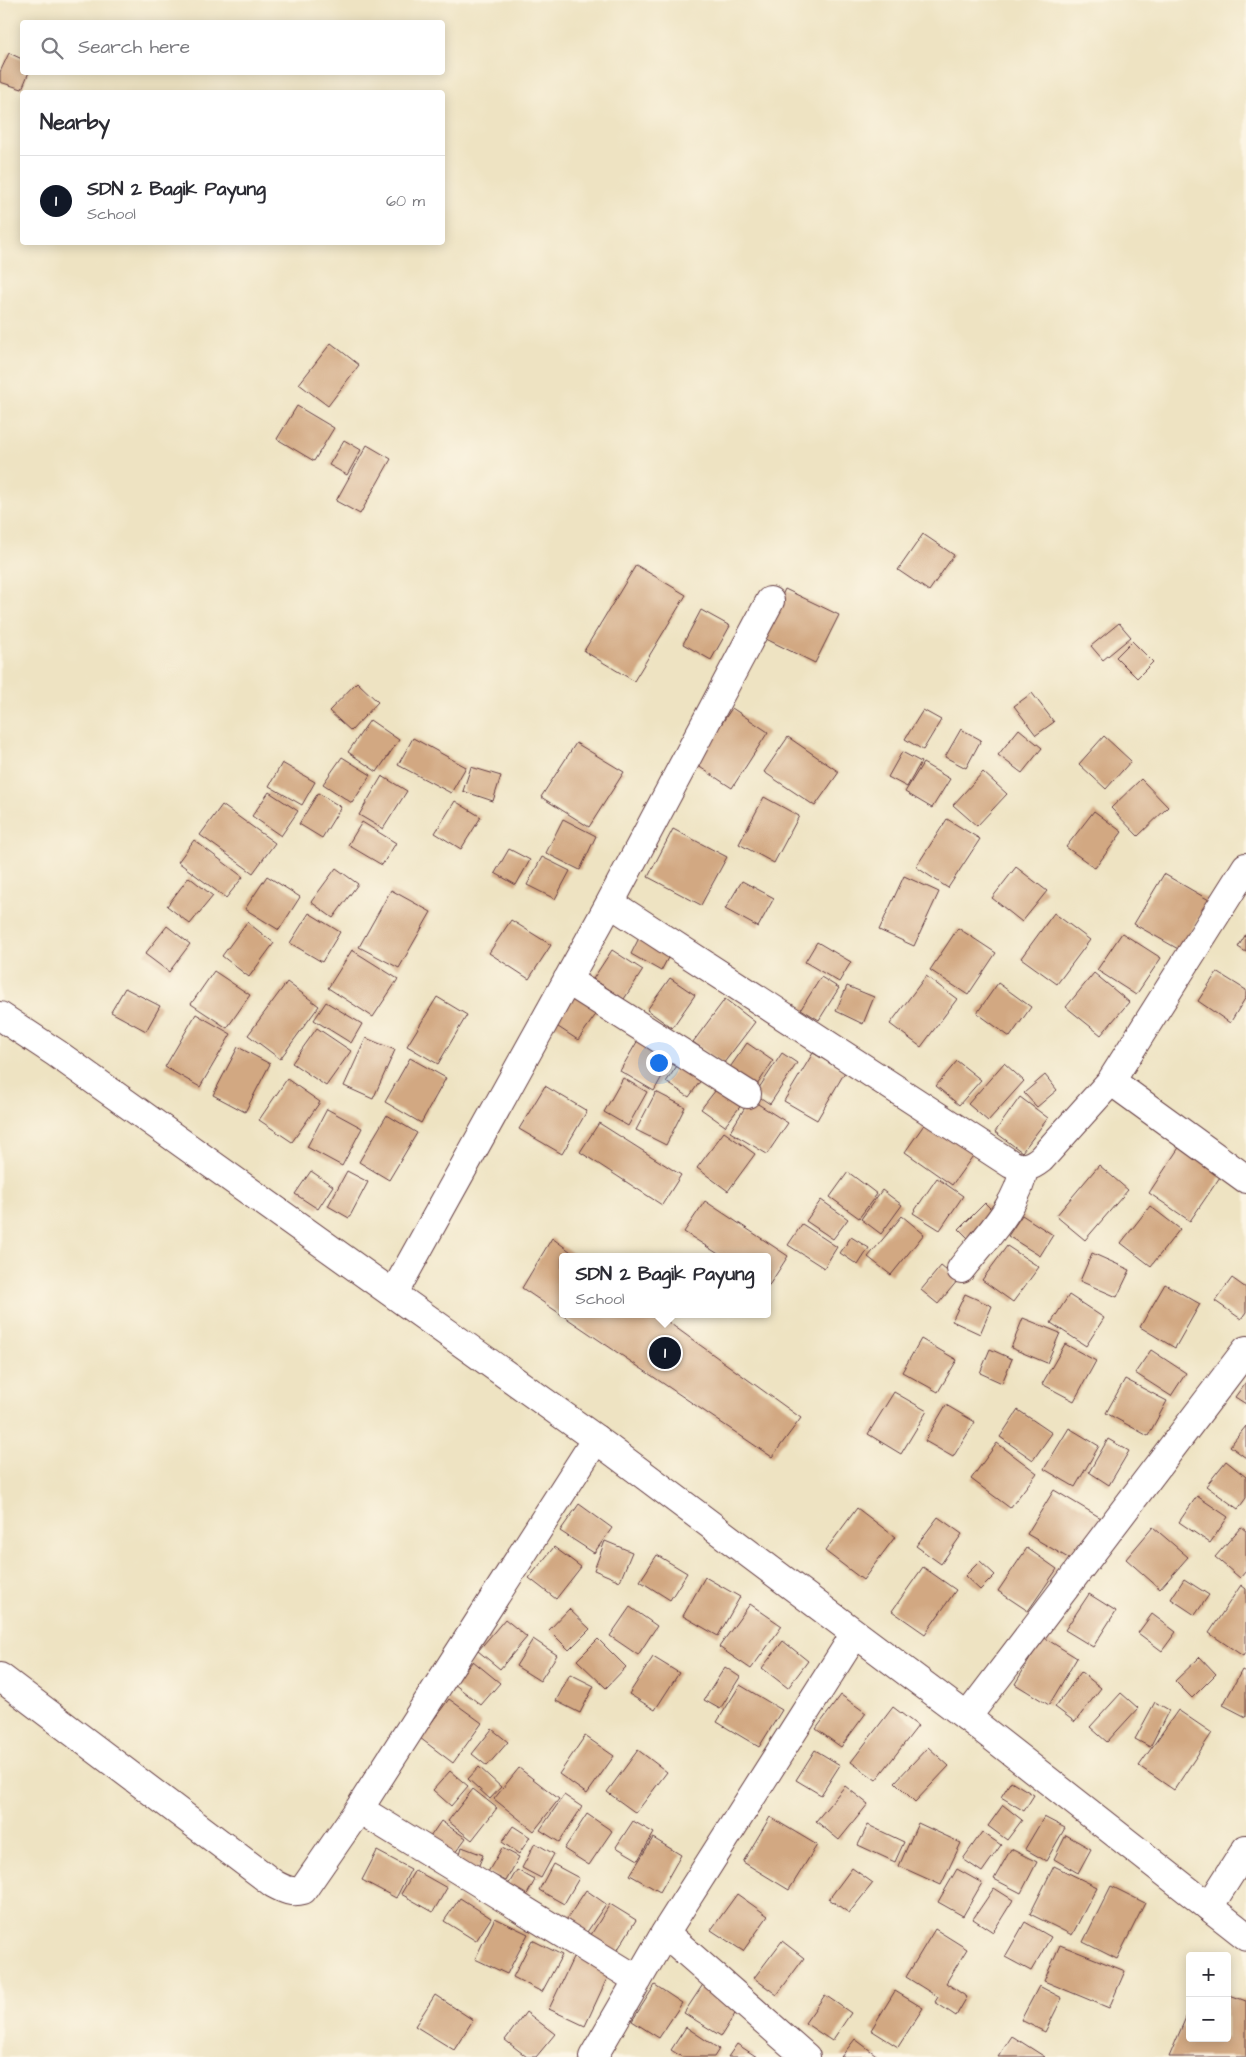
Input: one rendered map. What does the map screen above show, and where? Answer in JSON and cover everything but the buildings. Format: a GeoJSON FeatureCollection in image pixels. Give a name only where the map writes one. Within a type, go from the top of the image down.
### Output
{"type":"FeatureCollection","features":[{"type":"Feature","properties":{"kind":"street"},"geometry":{"type":"LineString","coordinates":[[394,1293],[610,903],[770,601]]}},
{"type":"Feature","properties":{"kind":"street"},"geometry":{"type":"LineString","coordinates":[[610,903],[1011,1164],[1024,1168],[1032,1166],[1041,1159],[1111,1081],[1246,867]]}},
{"type":"Feature","properties":{"kind":"street"},"geometry":{"type":"LineString","coordinates":[[568,980],[746,1094]]}},
{"type":"Feature","properties":{"kind":"street"},"geometry":{"type":"LineString","coordinates":[[0,1016],[56,1053],[596,1439],[967,1717],[1246,1936]]}},
{"type":"Feature","properties":{"kind":"street"},"geometry":{"type":"LineString","coordinates":[[1111,1081],[1246,1179]]}},
{"type":"Feature","properties":{"kind":"street"},"geometry":{"type":"LineString","coordinates":[[961,1269],[1013,1202],[1022,1182],[1024,1168]]}},
{"type":"Feature","properties":{"kind":"street"},"geometry":{"type":"LineString","coordinates":[[967,1717],[1246,1350]]}},
{"type":"Feature","properties":{"kind":"street"},"geometry":{"type":"LineString","coordinates":[[0,1677],[274,1884],[286,1890],[296,1892],[303,1890],[360,1809],[596,1439]]}},
{"type":"Feature","properties":{"kind":"street"},"geometry":{"type":"LineString","coordinates":[[593,2057],[665,1934],[855,1634]]}},
{"type":"Feature","properties":{"kind":"street"},"geometry":{"type":"LineString","coordinates":[[360,1809],[638,1980]]}},
{"type":"Feature","properties":{"kind":"street"},"geometry":{"type":"LineString","coordinates":[[1209,1907],[1246,1849]]}},
{"type":"Feature","properties":{"kind":"street"},"geometry":{"type":"LineString","coordinates":[[665,1934],[806,2057]]}},
{"type":"Feature","properties":{"kind":"place","name":"SDN 2 Bagik Payung"},"geometry":{"type":"Point","coordinates":[665,1353]}}]}
